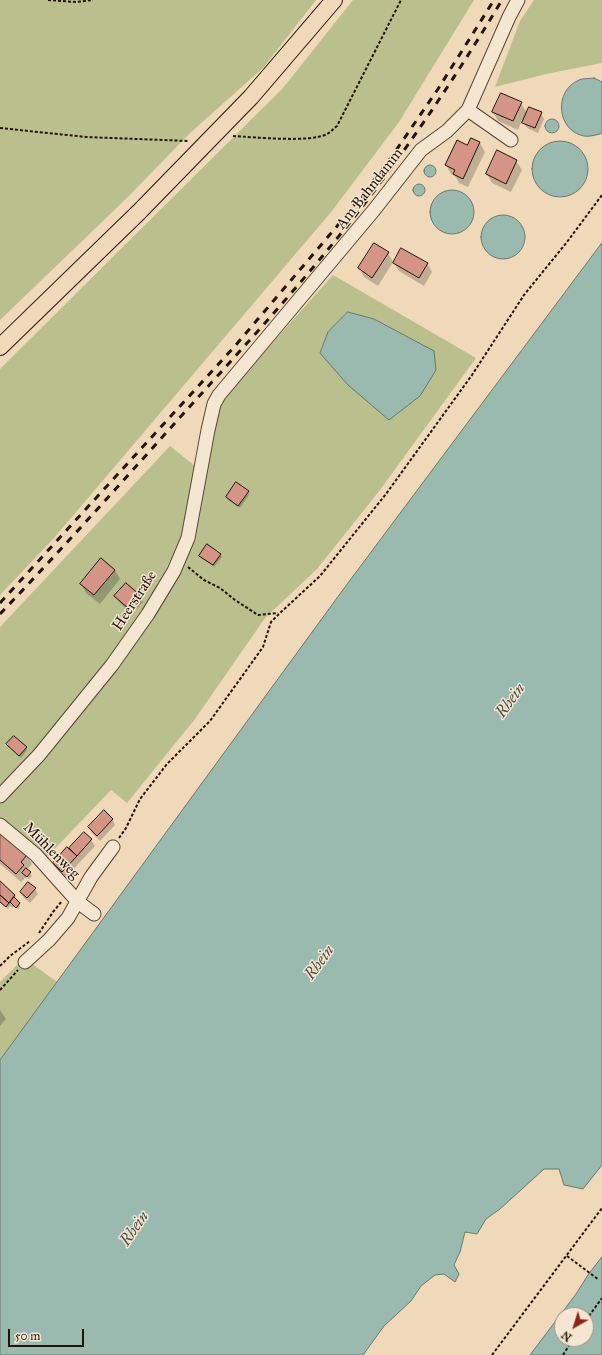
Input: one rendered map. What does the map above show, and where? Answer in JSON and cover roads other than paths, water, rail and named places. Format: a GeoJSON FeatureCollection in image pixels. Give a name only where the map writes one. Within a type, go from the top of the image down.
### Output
{"type":"FeatureCollection","features":[{"type":"Feature","properties":{"kind":"main road"},"geometry":{"type":"LineString","coordinates":[[0,347],[139,212],[251,97],[334,0]]}},
{"type":"Feature","properties":{"kind":"lane","name":"Am Bahndamm"},"geometry":{"type":"LineString","coordinates":[[225,387],[352,238],[421,150],[447,131],[468,110],[518,0]]}},
{"type":"Feature","properties":{"kind":"lane"},"geometry":{"type":"LineString","coordinates":[[468,110],[511,140]]}},
{"type":"Feature","properties":{"kind":"lane","name":"Heerstraße"},"geometry":{"type":"LineString","coordinates":[[0,796],[39,755],[112,665],[148,614],[179,560],[188,538],[214,404],[225,387]]}},
{"type":"Feature","properties":{"kind":"lane","name":"Mühlenweg"},"geometry":{"type":"LineString","coordinates":[[0,825],[36,855],[74,897],[94,914]]}},
{"type":"Feature","properties":{"kind":"lane","name":"Mühlenweg"},"geometry":{"type":"LineString","coordinates":[[74,897],[82,892],[113,847]]}},
{"type":"Feature","properties":{"kind":"lane"},"geometry":{"type":"LineString","coordinates":[[25,962],[54,935],[68,918],[74,897]]}},
{"type":"Feature","properties":{"kind":"water"},"geometry":{"type":"Polygon","coordinates":[[[594,78],[602,82],[602,133],[592,136],[584,136],[575,133],[568,127],[564,119],[562,101],[565,93],[571,85],[581,79],[594,78]]]}},
{"type":"Feature","properties":{"kind":"water"},"geometry":{"type":"Polygon","coordinates":[[[549,119],[555,119],[559,123],[559,129],[555,133],[549,133],[545,129],[545,123],[549,119]]]}},
{"type":"Feature","properties":{"kind":"water"},"geometry":{"type":"Polygon","coordinates":[[[555,141],[565,141],[580,149],[586,158],[588,169],[586,180],[580,189],[565,197],[555,197],[544,192],[537,185],[532,174],[532,164],[537,153],[544,146],[555,141]]]}},
{"type":"Feature","properties":{"kind":"water"},"geometry":{"type":"Polygon","coordinates":[[[428,165],[432,165],[436,171],[432,177],[428,177],[424,173],[424,169],[428,165]]]}},
{"type":"Feature","properties":{"kind":"water"},"geometry":{"type":"Polygon","coordinates":[[[417,184],[421,184],[425,190],[421,196],[417,196],[413,192],[413,188],[417,184]]]}},
{"type":"Feature","properties":{"kind":"water"},"geometry":{"type":"Polygon","coordinates":[[[448,190],[456,190],[461,191],[468,196],[473,203],[473,221],[468,228],[461,233],[448,234],[440,231],[433,224],[430,216],[430,208],[433,200],[440,193],[448,190]]]}},
{"type":"Feature","properties":{"kind":"water"},"geometry":{"type":"Polygon","coordinates":[[[499,215],[507,215],[512,216],[519,221],[524,228],[524,246],[519,253],[512,258],[499,259],[491,256],[484,249],[481,241],[481,233],[484,225],[491,218],[499,215]]]}},
{"type":"Feature","properties":{"kind":"water","name":"Rhein"},"geometry":{"type":"Polygon","coordinates":[[[602,243],[602,1165],[583,1189],[564,1185],[559,1169],[544,1169],[500,1209],[486,1219],[477,1234],[465,1232],[460,1252],[454,1265],[459,1274],[455,1282],[444,1274],[435,1275],[421,1286],[411,1301],[384,1326],[363,1355],[0,1355],[0,1060],[345,587],[602,243]]]}},
{"type":"Feature","properties":{"kind":"water"},"geometry":{"type":"Polygon","coordinates":[[[348,312],[374,319],[434,351],[436,370],[420,396],[389,420],[348,385],[320,353],[328,332],[348,312]]]}},
{"type":"Feature","properties":{"kind":"water"},"geometry":{"type":"Polygon","coordinates":[[[602,1257],[602,1355],[530,1355],[554,1323],[554,1347],[594,1347],[594,1307],[566,1307],[602,1257]]]}},
{"type":"Feature","properties":{"kind":"railway"},"geometry":{"type":"LineString","coordinates":[[0,603],[235,346],[344,218],[388,162],[438,89],[494,0]]}},
{"type":"Feature","properties":{"kind":"railway"},"geometry":{"type":"LineString","coordinates":[[0,614],[92,515],[247,343],[331,246],[411,141],[449,85],[502,0]]}}]}
